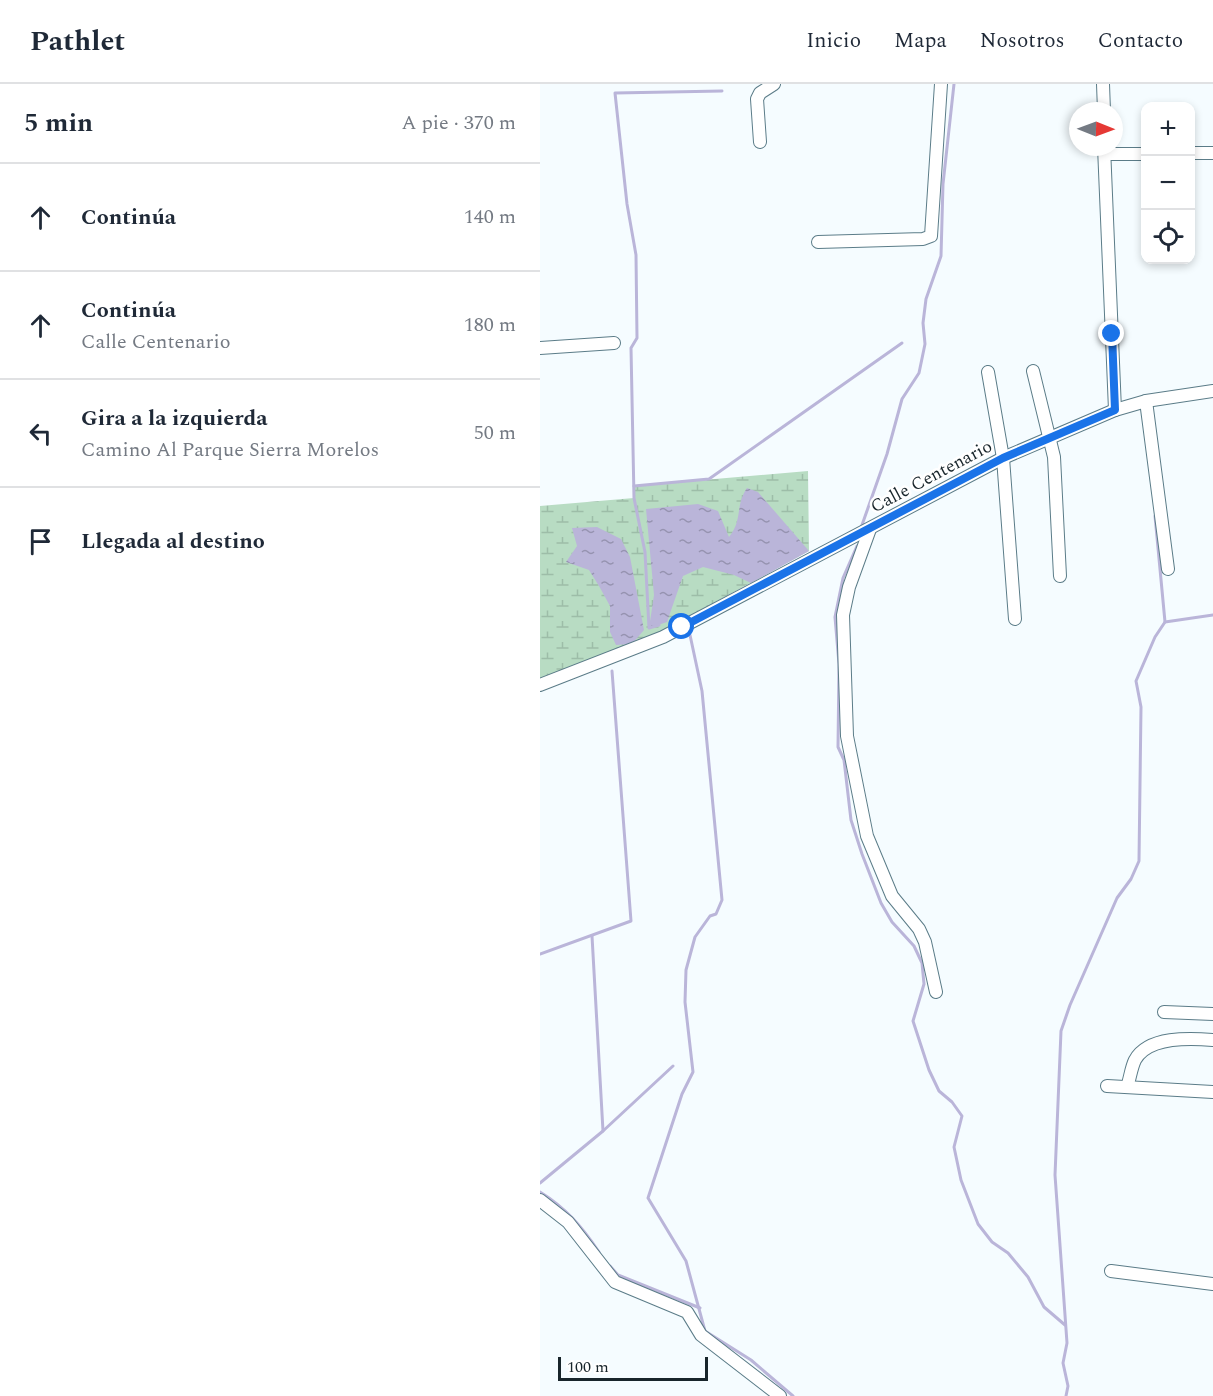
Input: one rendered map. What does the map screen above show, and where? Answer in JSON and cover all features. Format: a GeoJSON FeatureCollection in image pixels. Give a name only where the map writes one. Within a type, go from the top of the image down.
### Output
{"type":"FeatureCollection","features":[{"type":"Feature","properties":{"kind":"street"},"geometry":{"type":"LineString","coordinates":[[760,142],[757,99],[760,93],[774,84]]}},
{"type":"Feature","properties":{"kind":"street"},"geometry":{"type":"LineString","coordinates":[[818,242],[923,239],[932,236],[941,84]]}},
{"type":"Feature","properties":{"kind":"street"},"geometry":{"type":"LineString","coordinates":[[1103,84],[1104,102]]}},
{"type":"Feature","properties":{"kind":"street"},"geometry":{"type":"LineString","coordinates":[[1123,152],[1141,154]]}},
{"type":"Feature","properties":{"kind":"street"},"geometry":{"type":"LineString","coordinates":[[1195,153],[1213,153]]}},
{"type":"Feature","properties":{"kind":"street"},"geometry":{"type":"LineString","coordinates":[[1105,156],[1115,410]]}},
{"type":"Feature","properties":{"kind":"street"},"geometry":{"type":"LineString","coordinates":[[540,348],[614,343]]}},
{"type":"Feature","properties":{"kind":"street"},"geometry":{"type":"LineString","coordinates":[[1033,371],[1054,457],[1060,576]]}},
{"type":"Feature","properties":{"kind":"street"},"geometry":{"type":"LineString","coordinates":[[988,372],[1003,458],[1015,619]]}},
{"type":"Feature","properties":{"kind":"street","name":"Calle Centenario"},"geometry":{"type":"LineString","coordinates":[[540,685],[633,651],[663,637],[1003,458],[1115,410],[1146,401],[1213,392]]}},
{"type":"Feature","properties":{"kind":"street"},"geometry":{"type":"LineString","coordinates":[[1146,401],[1168,569]]}},
{"type":"Feature","properties":{"kind":"street"},"geometry":{"type":"LineString","coordinates":[[870,529],[849,587],[843,615],[847,736],[867,836],[892,896],[923,936],[936,992]]}},
{"type":"Feature","properties":{"kind":"street"},"geometry":{"type":"LineString","coordinates":[[1164,1012],[1213,1014]]}},
{"type":"Feature","properties":{"kind":"street"},"geometry":{"type":"LineString","coordinates":[[1127,1087],[1135,1058],[1156,1043],[1186,1037],[1213,1040]]}},
{"type":"Feature","properties":{"kind":"street"},"geometry":{"type":"LineString","coordinates":[[1107,1086],[1213,1092]]}},
{"type":"Feature","properties":{"kind":"street"},"geometry":{"type":"LineString","coordinates":[[540,1200],[568,1222],[615,1282],[687,1312],[700,1335],[780,1396]]}},
{"type":"Feature","properties":{"kind":"street"},"geometry":{"type":"LineString","coordinates":[[1112,1271],[1213,1284]]}},
{"type":"Feature","properties":{"kind":"green space"},"geometry":{"type":"Polygon","coordinates":[[[808,471],[809,551],[653,636],[540,678],[540,506],[634,498],[634,486],[808,471]]]}},
{"type":"Feature","properties":{"kind":"water"},"geometry":{"type":"Polygon","coordinates":[[[747,488],[758,492],[809,551],[751,583],[734,575],[703,567],[683,576],[667,622],[649,628],[654,595],[646,509],[698,504],[718,511],[729,537],[736,525],[741,500],[747,488]]]}},
{"type":"Feature","properties":{"kind":"water"},"geometry":{"type":"Polygon","coordinates":[[[597,527],[621,539],[630,557],[644,630],[632,644],[616,645],[610,632],[610,606],[599,586],[589,570],[566,562],[577,546],[572,528],[597,527]]]}},
{"type":"Feature","properties":{"kind":"waterway"},"geometry":{"type":"LineString","coordinates":[[862,525],[887,454],[902,399],[919,373],[925,344],[923,323],[926,299],[941,256],[943,184],[954,84]]}},
{"type":"Feature","properties":{"kind":"waterway"},"geometry":{"type":"LineString","coordinates":[[659,625],[649,628],[645,552],[634,498],[631,348],[637,338],[636,255],[627,204],[615,93],[722,91]]}},
{"type":"Feature","properties":{"kind":"waterway"},"geometry":{"type":"LineString","coordinates":[[634,486],[709,479],[902,343]]}},
{"type":"Feature","properties":{"kind":"waterway"},"geometry":{"type":"LineString","coordinates":[[1066,1396],[1068,1386],[1063,1363],[1067,1343],[1055,1175],[1061,1031],[1117,898],[1131,879],[1139,861],[1141,707],[1136,681],[1155,637],[1165,622],[1155,516]]}},
{"type":"Feature","properties":{"kind":"waterway"},"geometry":{"type":"LineString","coordinates":[[857,546],[843,578],[835,617],[839,664],[838,747],[844,760],[851,820],[881,903],[892,922],[914,946],[922,963],[924,984],[913,1021],[929,1070],[939,1091],[952,1102],[962,1116],[954,1147],[961,1180],[978,1224],[992,1242],[1008,1253],[1028,1277],[1044,1307],[1065,1325]]}},
{"type":"Feature","properties":{"kind":"waterway"},"geometry":{"type":"LineString","coordinates":[[1165,622],[1213,615]]}},
{"type":"Feature","properties":{"kind":"waterway"},"geometry":{"type":"LineString","coordinates":[[690,635],[702,691],[722,900],[716,914],[710,916],[695,937],[686,970],[685,1002],[693,1072],[682,1094],[648,1198],[686,1261],[705,1331],[751,1360],[793,1396]]}},
{"type":"Feature","properties":{"kind":"waterway"},"geometry":{"type":"LineString","coordinates":[[540,954],[631,921],[612,671]]}},
{"type":"Feature","properties":{"kind":"waterway"},"geometry":{"type":"LineString","coordinates":[[592,936],[603,1131]]}},
{"type":"Feature","properties":{"kind":"waterway"},"geometry":{"type":"LineString","coordinates":[[540,1183],[603,1131],[673,1066]]}},
{"type":"Feature","properties":{"kind":"waterway"},"geometry":{"type":"LineString","coordinates":[[540,1192],[573,1219],[599,1252]]}},
{"type":"Feature","properties":{"kind":"waterway"},"geometry":{"type":"LineString","coordinates":[[610,1266],[618,1275],[700,1308]]}},
{"type":"Feature","properties":{"kind":"route"},"geometry":{"type":"LineString","coordinates":[[682,627],[829,552],[1003,458],[1115,410],[1112,334]]}}]}
